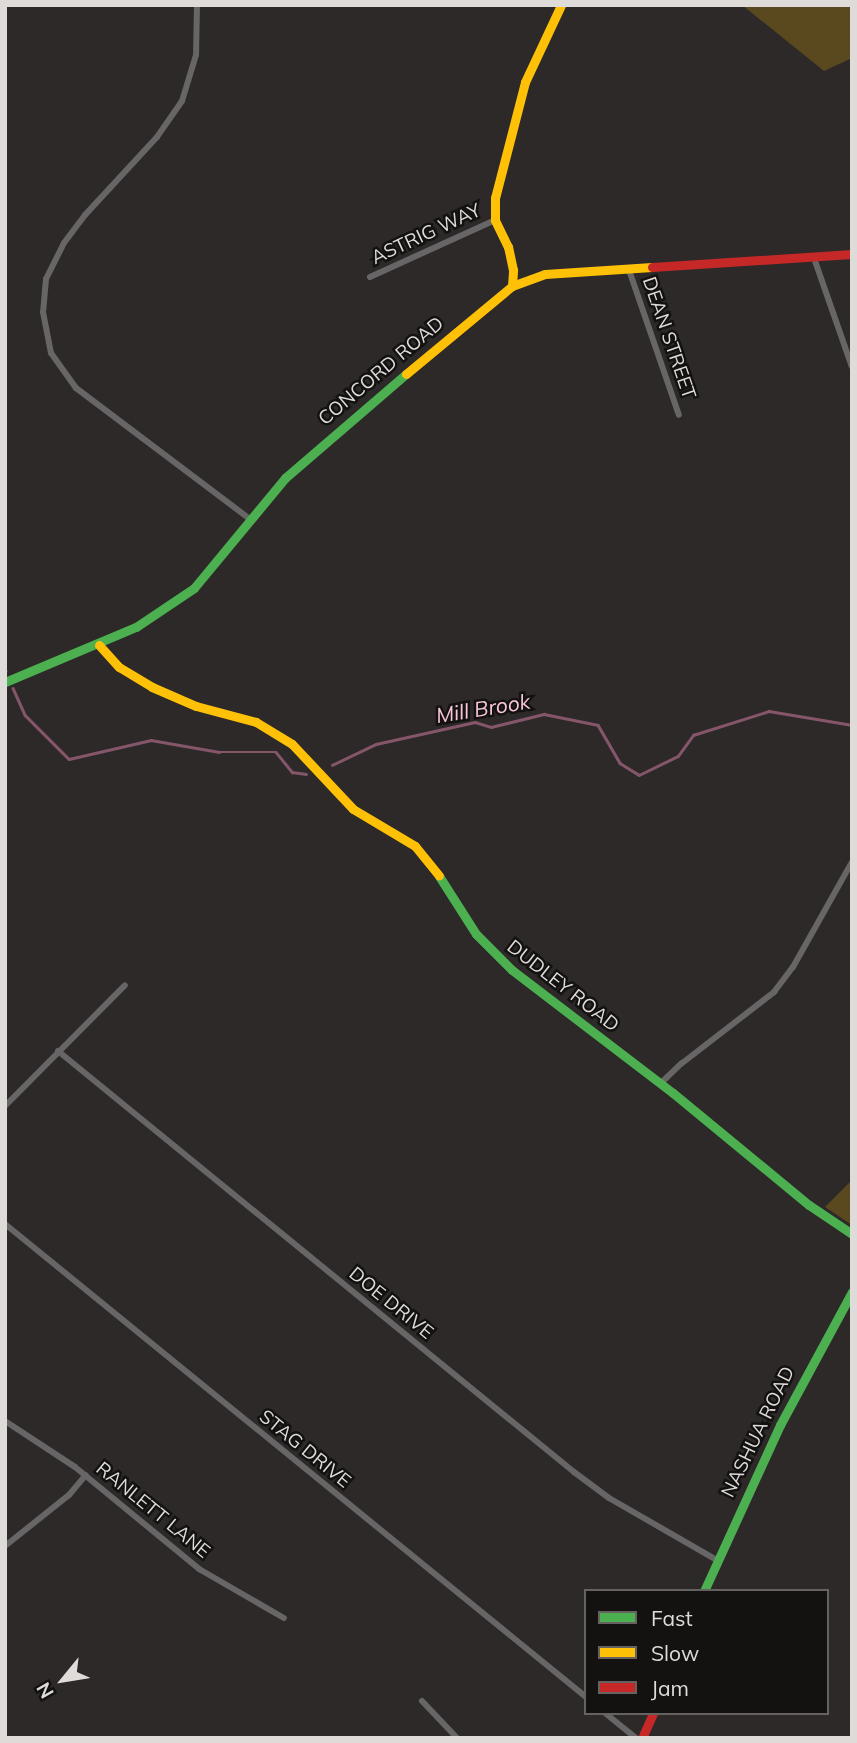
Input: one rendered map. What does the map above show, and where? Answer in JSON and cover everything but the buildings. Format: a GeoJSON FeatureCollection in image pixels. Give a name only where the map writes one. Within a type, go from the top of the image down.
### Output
{"type":"FeatureCollection","features":[{"type":"Feature","properties":{"kind":"main road"},"geometry":{"type":"LineString","coordinates":[[512,286],[513,270],[495,220],[495,198],[525,82],[561,5]]}},
{"type":"Feature","properties":{"kind":"main road","name":"CONCORD ROAD"},"geometry":{"type":"LineString","coordinates":[[5,682],[99,645],[157,616],[194,588],[269,495],[323,443],[489,301],[512,286],[545,274],[629,271],[852,254]]}},
{"type":"Feature","properties":{"kind":"main road","name":"DUDLEY ROAD"},"geometry":{"type":"LineString","coordinates":[[99,645],[113,663],[152,687],[196,706],[256,722],[292,744],[353,808],[415,846],[491,951],[525,981],[661,1083],[809,1205],[852,1234]]}},
{"type":"Feature","properties":{"kind":"main road","name":"NASHUA ROAD"},"geometry":{"type":"LineString","coordinates":[[705,1589],[790,1404],[852,1293]]}},
{"type":"Feature","properties":{"kind":"main road"},"geometry":{"type":"LineString","coordinates":[[642,1738],[652,1715]]}},
{"type":"Feature","properties":{"kind":"street"},"geometry":{"type":"LineString","coordinates":[[197,5],[197,55],[182,101],[157,137],[85,215],[64,243],[46,279],[43,312],[51,353],[76,388],[251,520]]}},
{"type":"Feature","properties":{"kind":"street","name":"ASTRIG WAY"},"geometry":{"type":"LineString","coordinates":[[370,277],[495,220]]}},
{"type":"Feature","properties":{"kind":"street"},"geometry":{"type":"LineString","coordinates":[[814,258],[852,367]]}},
{"type":"Feature","properties":{"kind":"street","name":"DEAN STREET"},"geometry":{"type":"LineString","coordinates":[[629,271],[679,415]]}},
{"type":"Feature","properties":{"kind":"street"},"geometry":{"type":"LineString","coordinates":[[661,1083],[681,1064],[774,992],[793,967],[852,862]]}},
{"type":"Feature","properties":{"kind":"street"},"geometry":{"type":"LineString","coordinates":[[5,1106],[125,985]]}},
{"type":"Feature","properties":{"kind":"street","name":"DOE DRIVE"},"geometry":{"type":"LineString","coordinates":[[58,1051],[574,1472],[609,1498],[717,1560]]}},
{"type":"Feature","properties":{"kind":"street","name":"STAG DRIVE"},"geometry":{"type":"LineString","coordinates":[[5,1224],[584,1696]]}},
{"type":"Feature","properties":{"kind":"street","name":"RANLETT LANE"},"geometry":{"type":"LineString","coordinates":[[5,1421],[86,1475],[199,1569],[284,1618]]}},
{"type":"Feature","properties":{"kind":"street"},"geometry":{"type":"LineString","coordinates":[[5,1546],[69,1495],[86,1475]]}},
{"type":"Feature","properties":{"kind":"street"},"geometry":{"type":"LineString","coordinates":[[422,1701],[457,1738]]}},
{"type":"Feature","properties":{"kind":"street"},"geometry":{"type":"LineString","coordinates":[[607,1715],[636,1738]]}},
{"type":"Feature","properties":{"kind":"shaded area"},"geometry":{"type":"Polygon","coordinates":[[[742,5],[852,5],[852,58],[824,71],[742,5]]]}},
{"type":"Feature","properties":{"kind":"shaded area"},"geometry":{"type":"Polygon","coordinates":[[[852,1180],[852,1225],[825,1207],[852,1180]]]}},
{"type":"Feature","properties":{"kind":"waterway","name":"Mill Brook"},"geometry":{"type":"LineString","coordinates":[[13,688],[25,715],[69,759],[151,740],[219,752],[276,752],[292,772],[306,774]]}},
{"type":"Feature","properties":{"kind":"waterway","name":"Mill Brook"},"geometry":{"type":"LineString","coordinates":[[332,765],[376,744],[475,722],[491,727],[544,714],[598,725],[620,763],[639,775],[678,756],[693,735],[769,711],[852,725]]}},
{"type":"Feature","properties":{"kind":"traffic: fast"},"geometry":{"type":"LineString","coordinates":[[5,682],[136,627],[194,588],[285,478],[406,374]]}},
{"type":"Feature","properties":{"kind":"traffic: fast"},"geometry":{"type":"LineString","coordinates":[[439,876],[476,934],[512,970],[673,1093],[809,1205],[852,1234]]}},
{"type":"Feature","properties":{"kind":"traffic: fast"},"geometry":{"type":"LineString","coordinates":[[705,1589],[780,1425],[852,1292]]}},
{"type":"Feature","properties":{"kind":"traffic: slow"},"geometry":{"type":"LineString","coordinates":[[512,286],[513,270],[508,247],[495,220],[495,198],[525,82],[561,5]]}},
{"type":"Feature","properties":{"kind":"traffic: slow"},"geometry":{"type":"LineString","coordinates":[[406,374],[512,286],[545,274],[652,267]]}},
{"type":"Feature","properties":{"kind":"traffic: slow"},"geometry":{"type":"LineString","coordinates":[[99,645],[119,667],[152,687],[196,706],[256,722],[292,744],[353,809],[415,846],[439,876]]}},
{"type":"Feature","properties":{"kind":"traffic: jam"},"geometry":{"type":"LineString","coordinates":[[652,267],[852,254]]}},
{"type":"Feature","properties":{"kind":"traffic: jam"},"geometry":{"type":"LineString","coordinates":[[642,1738],[652,1715]]}}]}
